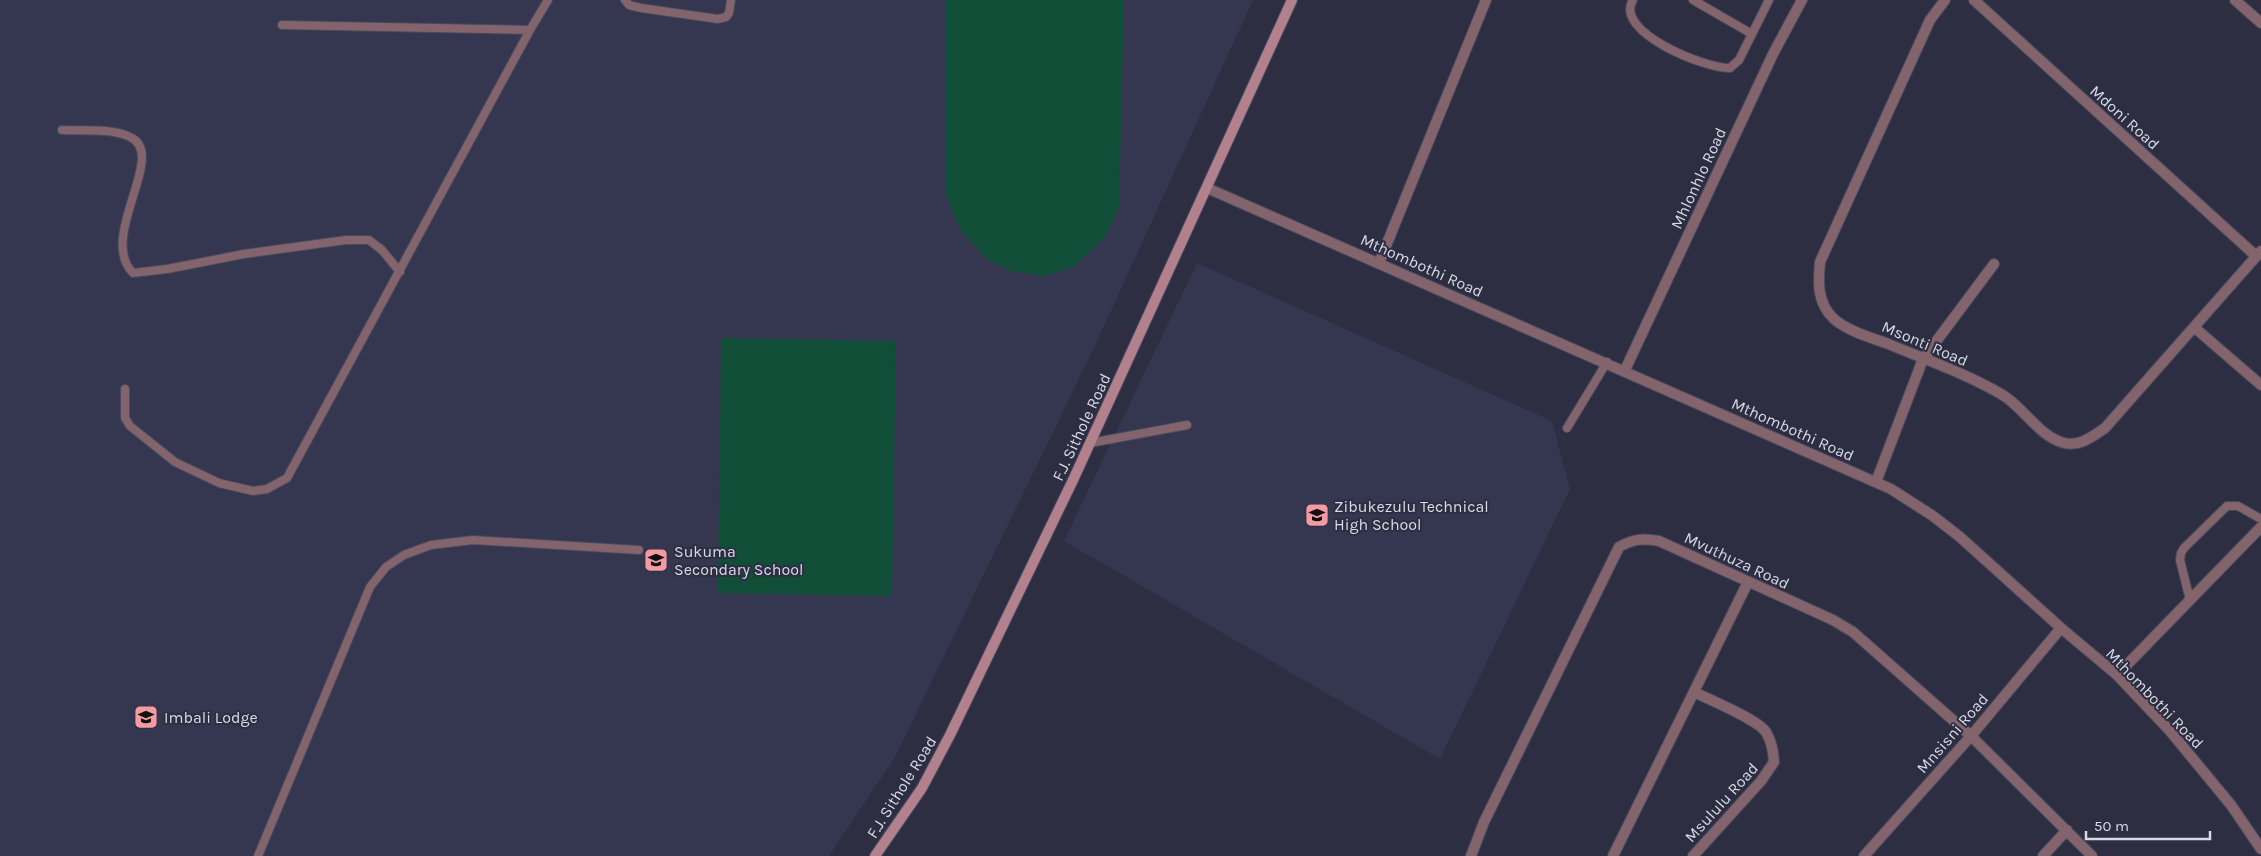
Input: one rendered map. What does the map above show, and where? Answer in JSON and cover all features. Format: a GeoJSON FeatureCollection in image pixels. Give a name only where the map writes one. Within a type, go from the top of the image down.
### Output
{"type":"FeatureCollection","features":[{"type":"Feature","properties":{"kind":"street","name":"F.J. Sithole Road"},"geometry":{"type":"LineString","coordinates":[[876,856],[922,788],[950,735],[1090,444],[1292,0]]}},
{"type":"Feature","properties":{"kind":"street"},"geometry":{"type":"LineString","coordinates":[[1379,263],[1486,0]]}},
{"type":"Feature","properties":{"kind":"street","name":"Mhlonhlo Road"},"geometry":{"type":"LineString","coordinates":[[1625,370],[1773,54],[1802,0]]}},
{"type":"Feature","properties":{"kind":"street","name":"Msonti Road"},"geometry":{"type":"LineString","coordinates":[[1945,0],[1930,20],[1820,262],[1818,286],[1824,306],[1835,319],[1854,330],[2003,394],[2047,434],[2064,443],[2078,443],[2090,439],[2105,428],[2195,328],[2259,253]]}},
{"type":"Feature","properties":{"kind":"street","name":"Mdoni Road"},"geometry":{"type":"LineString","coordinates":[[1974,0],[2259,253]]}},
{"type":"Feature","properties":{"kind":"street"},"geometry":{"type":"LineString","coordinates":[[2235,0],[2261,23]]}},
{"type":"Feature","properties":{"kind":"street","name":"Mthombothi Road"},"geometry":{"type":"LineString","coordinates":[[1207,188],[1607,362],[1891,489],[1940,521],[2117,675],[2188,753],[2231,805],[2261,849]]}},
{"type":"Feature","properties":{"kind":"street"},"geometry":{"type":"LineString","coordinates":[[1876,482],[1923,359],[1994,264]]}},
{"type":"Feature","properties":{"kind":"street"},"geometry":{"type":"LineString","coordinates":[[2195,328],[2261,385]]}},
{"type":"Feature","properties":{"kind":"street"},"geometry":{"type":"LineString","coordinates":[[2117,675],[2261,527]]}},
{"type":"Feature","properties":{"kind":"street","name":"Mvuthuza Road"},"geometry":{"type":"LineString","coordinates":[[1471,856],[1484,822],[1620,547],[1631,541],[1644,538],[1659,541],[1833,620],[1853,632],[1971,736],[2092,856]]}},
{"type":"Feature","properties":{"kind":"street"},"geometry":{"type":"LineString","coordinates":[[1613,856],[1748,582]]}},
{"type":"Feature","properties":{"kind":"street","name":"Mnsisni Road"},"geometry":{"type":"LineString","coordinates":[[1864,856],[1971,736],[2061,628]]}},
{"type":"Feature","properties":{"kind":"street","name":"Msululu Road"},"geometry":{"type":"LineString","coordinates":[[1693,856],[1761,782],[1774,762],[1773,745],[1765,730],[1748,719],[1694,692]]}},
{"type":"Feature","properties":{"kind":"street"},"geometry":{"type":"LineString","coordinates":[[2043,856],[2067,830]]}},
{"type":"Feature","properties":{"kind":"lane"},"geometry":{"type":"LineString","coordinates":[[125,389],[125,418],[130,426],[175,462],[218,483],[253,490],[267,489],[287,478],[548,0]]}},
{"type":"Feature","properties":{"kind":"lane"},"geometry":{"type":"LineString","coordinates":[[625,0],[629,5],[641,8],[718,18],[726,17],[730,13],[730,0]]}},
{"type":"Feature","properties":{"kind":"lane"},"geometry":{"type":"LineString","coordinates":[[1633,0],[1629,9],[1631,18],[1649,37],[1704,64],[1720,68],[1730,68],[1735,65],[1770,0]]}},
{"type":"Feature","properties":{"kind":"lane"},"geometry":{"type":"LineString","coordinates":[[1693,0],[1752,34]]}},
{"type":"Feature","properties":{"kind":"lane"},"geometry":{"type":"LineString","coordinates":[[282,25],[530,30]]}},
{"type":"Feature","properties":{"kind":"lane"},"geometry":{"type":"LineString","coordinates":[[62,130],[116,133],[131,137],[138,142],[143,154],[141,172],[124,226],[122,250],[128,268],[133,273],[167,269],[244,254],[346,240],[370,240],[382,250],[400,272]]}},
{"type":"Feature","properties":{"kind":"lane"},"geometry":{"type":"LineString","coordinates":[[1567,428],[1607,362]]}},
{"type":"Feature","properties":{"kind":"lane"},"geometry":{"type":"LineString","coordinates":[[1090,444],[1187,425]]}},
{"type":"Feature","properties":{"kind":"lane"},"geometry":{"type":"LineString","coordinates":[[2190,600],[2180,560],[2184,548],[2227,506],[2238,506],[2261,519]]}},
{"type":"Feature","properties":{"kind":"lane"},"geometry":{"type":"LineString","coordinates":[[258,856],[370,587],[386,567],[404,555],[431,545],[473,540],[639,550]]}},
{"type":"Feature","properties":{"kind":"shaded area"},"geometry":{"type":"Polygon","coordinates":[[[0,0],[1253,0],[1094,348],[894,759],[829,856],[0,856],[0,0]]]}},
{"type":"Feature","properties":{"kind":"shaded area","name":"Zibukezulu Technical High School"},"geometry":{"type":"Polygon","coordinates":[[[1197,263],[1552,421],[1570,489],[1440,759],[1064,541],[1197,263]]]}},
{"type":"Feature","properties":{"kind":"green space"},"geometry":{"type":"Polygon","coordinates":[[[945,0],[1124,0],[1119,207],[1105,238],[1073,267],[1045,276],[1010,271],[986,258],[960,230],[946,195],[945,0]]]}},
{"type":"Feature","properties":{"kind":"green space"},"geometry":{"type":"Polygon","coordinates":[[[721,338],[896,341],[892,596],[718,593],[721,338]]]}},
{"type":"Feature","properties":{"kind":"place","name":"Zibukezulu Technical High School"},"geometry":{"type":"Point","coordinates":[1317,515]}},
{"type":"Feature","properties":{"kind":"place","name":"Sukuma Secondary School"},"geometry":{"type":"Point","coordinates":[656,560]}},
{"type":"Feature","properties":{"kind":"place","name":"Imbali Lodge"},"geometry":{"type":"Point","coordinates":[146,717]}}]}
